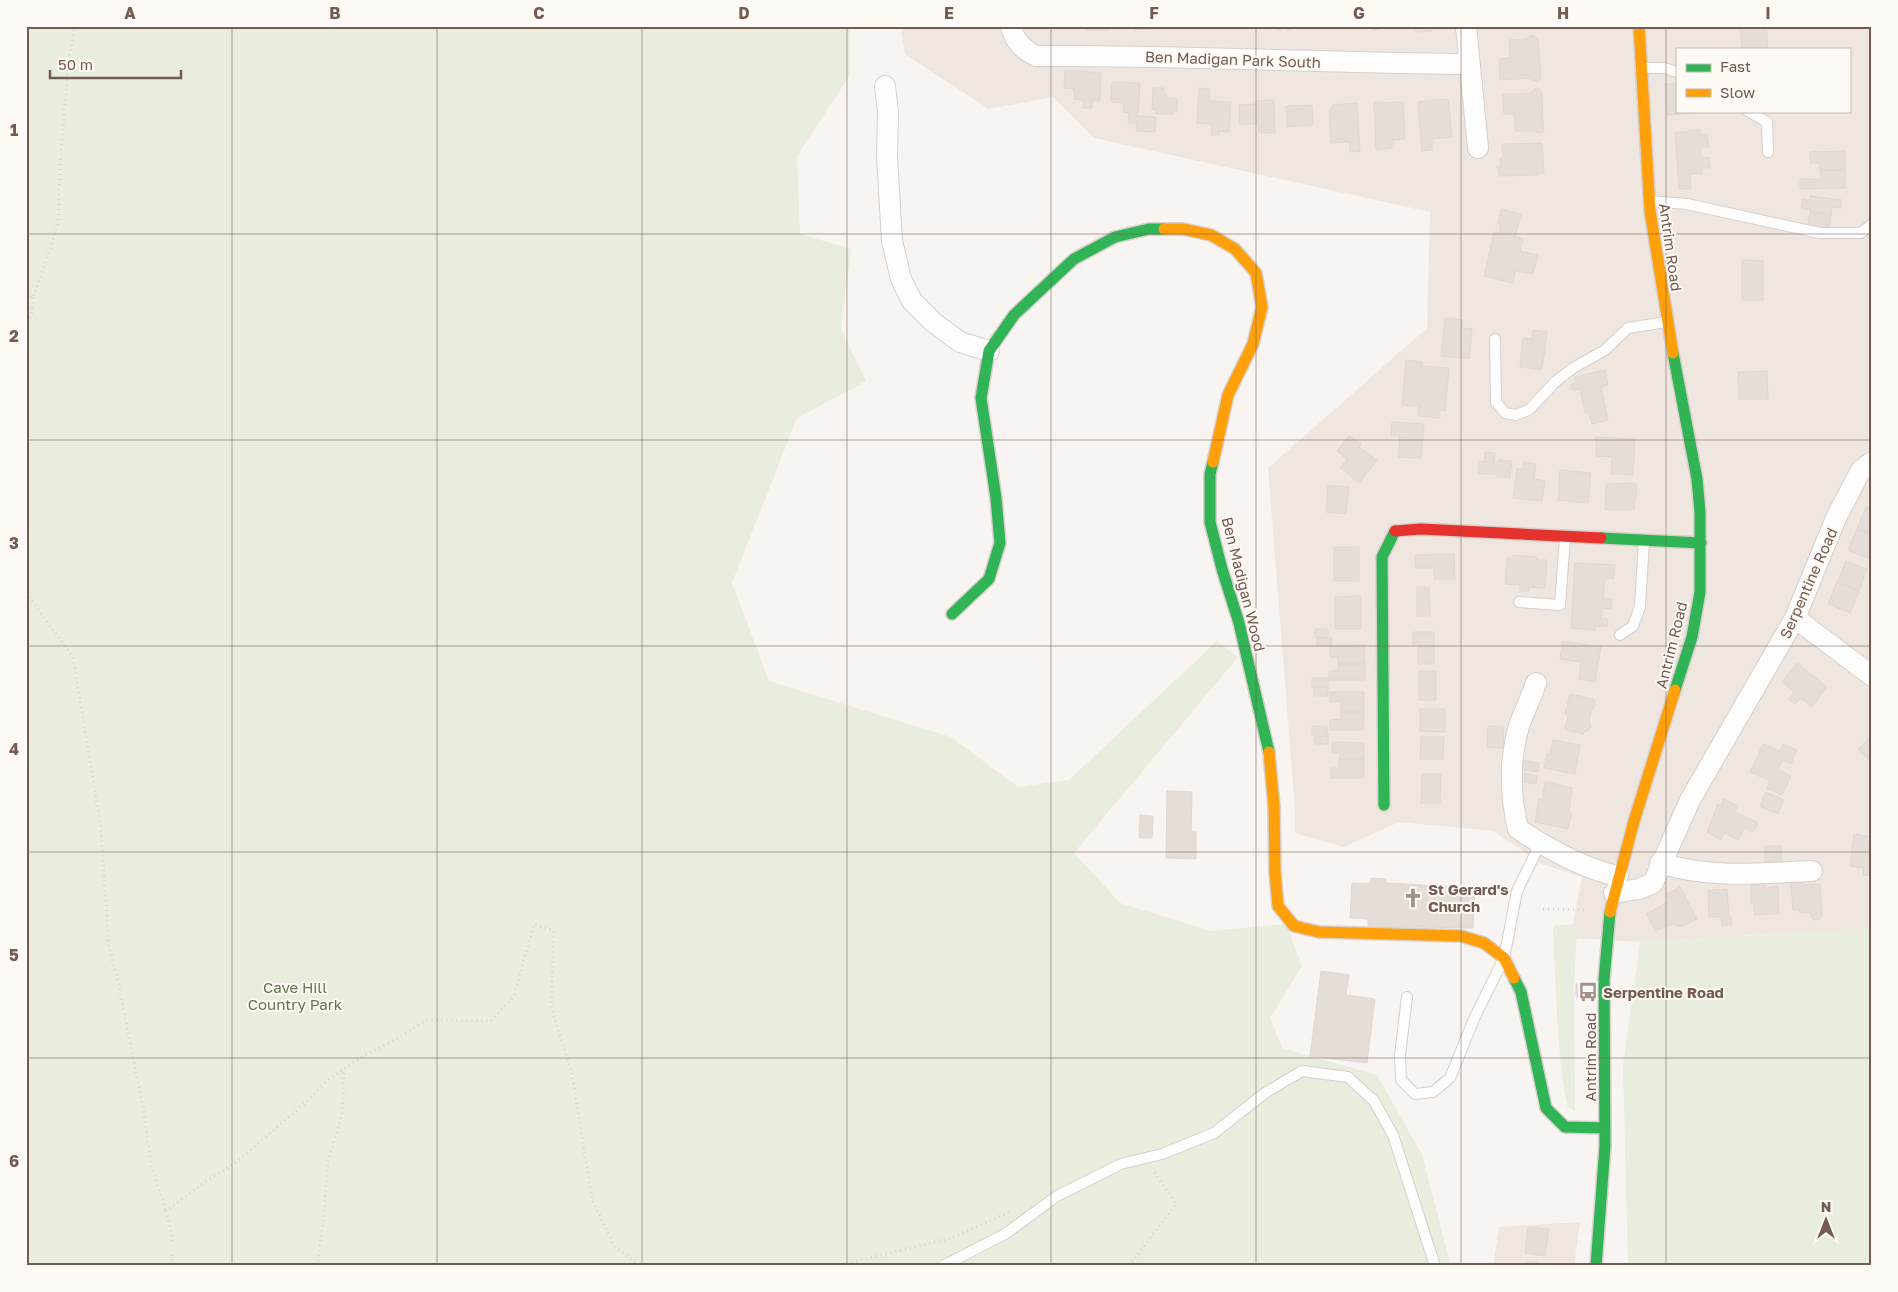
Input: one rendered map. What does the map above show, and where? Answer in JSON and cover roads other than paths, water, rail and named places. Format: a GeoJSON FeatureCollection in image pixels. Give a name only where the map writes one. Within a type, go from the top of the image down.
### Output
{"type":"FeatureCollection","features":[{"type":"Feature","properties":{"kind":"street","name":"Ben Madigan Park South"},"geometry":{"type":"LineString","coordinates":[[1011,26],[1019,44],[1027,52],[1036,56],[1098,55],[1352,63],[1470,64]]}},
{"type":"Feature","properties":{"kind":"street"},"geometry":{"type":"LineString","coordinates":[[1466,26],[1478,148]]}},
{"type":"Feature","properties":{"kind":"street","name":"Antrim Road"},"geometry":{"type":"LineString","coordinates":[[1596,1266],[1602,1211],[1605,1128],[1604,980],[1610,910],[1616,884],[1692,637],[1700,592],[1701,543],[1697,479],[1658,265],[1650,201],[1639,26]]}},
{"type":"Feature","properties":{"kind":"street"},"geometry":{"type":"LineString","coordinates":[[885,86],[888,112],[887,156],[892,241],[901,279],[912,301],[933,322],[960,342],[989,351]]}},
{"type":"Feature","properties":{"kind":"street","name":"Ben Madigan Wood"},"geometry":{"type":"LineString","coordinates":[[952,614],[989,579],[1000,543],[996,498],[981,398],[989,351],[1014,315],[1074,259],[1115,237],[1149,229],[1183,228],[1211,235],[1235,249],[1256,273],[1262,307],[1253,344],[1228,395],[1210,474],[1210,522],[1239,624],[1269,750],[1274,807],[1275,872],[1278,906],[1294,926],[1319,932],[1461,936],[1484,943],[1504,958],[1521,992],[1546,1108],[1565,1127],[1605,1128]]}},
{"type":"Feature","properties":{"kind":"street","name":"Serpentine Road"},"geometry":{"type":"LineString","coordinates":[[1616,884],[1640,889],[1652,883],[1677,825],[1707,769],[1795,618],[1836,518],[1861,470],[1872,462]]}},
{"type":"Feature","properties":{"kind":"street"},"geometry":{"type":"LineString","coordinates":[[1384,805],[1382,558],[1389,540],[1395,531],[1422,528],[1701,543]]}},
{"type":"Feature","properties":{"kind":"street"},"geometry":{"type":"LineString","coordinates":[[1795,618],[1872,676]]}},
{"type":"Feature","properties":{"kind":"street"},"geometry":{"type":"LineString","coordinates":[[1536,683],[1519,727],[1511,774],[1512,805],[1518,830],[1540,844],[1603,873],[1616,884]]}},
{"type":"Feature","properties":{"kind":"street"},"geometry":{"type":"LineString","coordinates":[[1660,863],[1682,870],[1714,874],[1812,871]]}},
{"type":"Feature","properties":{"kind":"lane"},"geometry":{"type":"LineString","coordinates":[[1642,68],[1664,68],[1676,72]]}},
{"type":"Feature","properties":{"kind":"lane"},"geometry":{"type":"LineString","coordinates":[[1750,112],[1766,122],[1768,152]]}},
{"type":"Feature","properties":{"kind":"lane"},"geometry":{"type":"LineString","coordinates":[[1650,201],[1687,204],[1820,234],[1861,234],[1872,224]]}},
{"type":"Feature","properties":{"kind":"lane"},"geometry":{"type":"LineString","coordinates":[[1495,339],[1496,402],[1505,412],[1516,415],[1529,410],[1561,377],[1605,350],[1628,328],[1667,322]]}},
{"type":"Feature","properties":{"kind":"lane"},"geometry":{"type":"LineString","coordinates":[[1519,602],[1560,605],[1566,536]]}},
{"type":"Feature","properties":{"kind":"lane"},"geometry":{"type":"LineString","coordinates":[[1620,635],[1633,626],[1640,607],[1644,540]]}},
{"type":"Feature","properties":{"kind":"lane"},"geometry":{"type":"LineString","coordinates":[[1407,997],[1400,1055],[1402,1080],[1415,1094],[1433,1092],[1450,1078],[1474,1019],[1504,958],[1517,891],[1540,844]]}},
{"type":"Feature","properties":{"kind":"lane"},"geometry":{"type":"LineString","coordinates":[[943,1266],[1005,1234],[1057,1196],[1121,1164],[1162,1154],[1214,1133],[1265,1093],[1302,1071],[1348,1078],[1374,1101],[1393,1135],[1435,1266]]}},
{"type":"Feature","properties":{"kind":"place","name":"St Gerard's Church"},"geometry":{"type":"Point","coordinates":[1413,898]}},
{"type":"Feature","properties":{"kind":"place","name":"Serpentine Road"},"geometry":{"type":"Point","coordinates":[1588,992]}},
{"type":"Feature","properties":{"kind":"park label","name":"Cave Hill Country Park"},"geometry":{"type":"Point","coordinates":[295,996]}}]}
